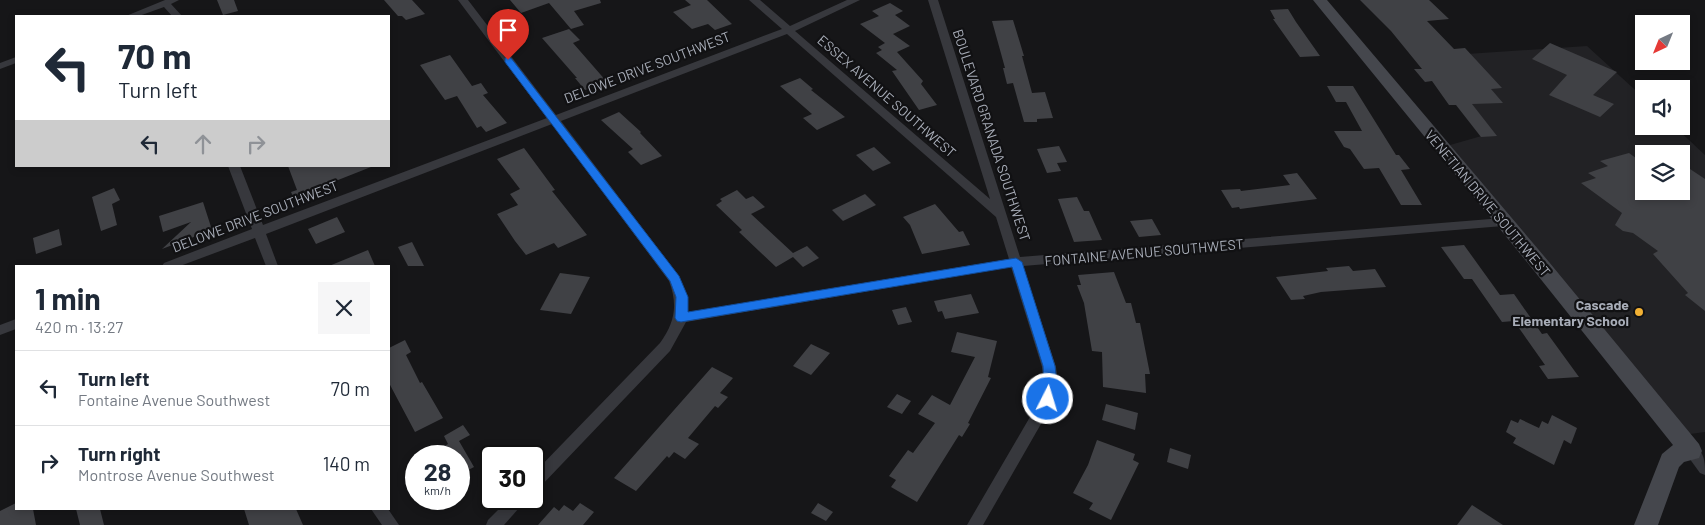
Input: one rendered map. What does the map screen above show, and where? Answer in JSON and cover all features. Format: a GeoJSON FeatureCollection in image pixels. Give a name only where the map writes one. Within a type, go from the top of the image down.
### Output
{"type":"FeatureCollection","features":[{"type":"Feature","properties":{"kind":"street"},"geometry":{"type":"LineString","coordinates":[[463,0],[675,279],[682,297],[681,318],[675,333],[665,347],[545,472]]}},
{"type":"Feature","properties":{"kind":"street","name":"ESSEX AVENUE SOUTHWEST"},"geometry":{"type":"LineString","coordinates":[[754,0],[1002,215]]}},
{"type":"Feature","properties":{"kind":"street","name":"DELOWE DRIVE SOUTHWEST"},"geometry":{"type":"LineString","coordinates":[[171,265],[788,30],[855,0]]}},
{"type":"Feature","properties":{"kind":"street","name":"BOULEVARD GRANADA SOUTHWEST"},"geometry":{"type":"LineString","coordinates":[[933,0],[1049,366],[1051,382],[1048,399],[976,525]]}},
{"type":"Feature","properties":{"kind":"street","name":"VENETIAN DRIVE SOUTHWEST"},"geometry":{"type":"LineString","coordinates":[[1320,0],[1698,459]]}},
{"type":"Feature","properties":{"kind":"street"},"geometry":{"type":"LineString","coordinates":[[134,15],[170,2],[176,15]]}},
{"type":"Feature","properties":{"kind":"street"},"geometry":{"type":"LineString","coordinates":[[0,66],[15,60]]}},
{"type":"Feature","properties":{"kind":"street"},"geometry":{"type":"LineString","coordinates":[[234,167],[272,265]]}},
{"type":"Feature","properties":{"kind":"street","name":"FONTAINE AVENUE SOUTHWEST"},"geometry":{"type":"LineString","coordinates":[[681,318],[1016,262],[1503,222]]}},
{"type":"Feature","properties":{"kind":"street"},"geometry":{"type":"LineString","coordinates":[[0,330],[15,324]]}},
{"type":"Feature","properties":{"kind":"street","name":"VENETIAN DRIVE SOUTHWEST"},"geometry":{"type":"LineString","coordinates":[[1646,525],[1670,461],[1678,453],[1698,459]]}},
{"type":"Feature","properties":{"kind":"street"},"geometry":{"type":"LineString","coordinates":[[380,510],[391,525]]}},
{"type":"Feature","properties":{"kind":"street"},"geometry":{"type":"LineString","coordinates":[[494,525],[508,510]]}},
{"type":"Feature","properties":{"kind":"shaded area","name":"Cascade Elementary School"},"geometry":{"type":"Polygon","coordinates":[[[1587,46],[1635,90],[1635,135],[1684,135],[1705,155],[1705,432],[1675,436],[1436,149],[1492,133],[1437,56],[1587,46]]]}},
{"type":"Feature","properties":{"kind":"building"},"geometry":{"type":"Polygon","coordinates":[[[217,0],[234,0],[238,11],[223,15],[217,0]]]}},
{"type":"Feature","properties":{"kind":"building"},"geometry":{"type":"Polygon","coordinates":[[[384,0],[412,0],[425,14],[406,20],[402,16],[398,16],[384,0]]]}},
{"type":"Feature","properties":{"kind":"building"},"geometry":{"type":"Polygon","coordinates":[[[510,0],[600,0],[601,3],[574,11],[584,25],[571,29],[549,3],[521,13],[510,0]]]}},
{"type":"Feature","properties":{"kind":"building"},"geometry":{"type":"Polygon","coordinates":[[[685,0],[707,0],[732,24],[715,30],[708,24],[692,29],[673,12],[691,5],[685,0]]]}},
{"type":"Feature","properties":{"kind":"building"},"geometry":{"type":"Polygon","coordinates":[[[1360,0],[1429,0],[1449,19],[1427,21],[1454,49],[1465,48],[1502,88],[1491,89],[1503,103],[1472,104],[1497,136],[1481,137],[1456,105],[1449,105],[1432,81],[1425,82],[1414,69],[1422,69],[1391,31],[1360,0]]]}},
{"type":"Feature","properties":{"kind":"building"},"geometry":{"type":"Polygon","coordinates":[[[890,3],[903,11],[895,15],[910,26],[893,34],[910,46],[897,52],[923,81],[921,84],[937,105],[919,110],[892,71],[897,70],[876,53],[882,50],[878,47],[885,43],[860,24],[879,16],[872,11],[890,3]]]}},
{"type":"Feature","properties":{"kind":"building"},"geometry":{"type":"Polygon","coordinates":[[[1288,9],[1320,56],[1300,57],[1273,19],[1275,19],[1270,10],[1288,9]]]}},
{"type":"Feature","properties":{"kind":"building"},"geometry":{"type":"Polygon","coordinates":[[[1013,20],[1024,56],[1022,56],[1032,93],[1045,92],[1053,118],[1037,119],[1037,122],[1024,122],[1013,83],[1007,84],[1003,68],[1005,68],[992,21],[1013,20]]]}},
{"type":"Feature","properties":{"kind":"building"},"geometry":{"type":"Polygon","coordinates":[[[569,29],[580,40],[573,43],[607,82],[585,90],[542,38],[569,29]]]}},
{"type":"Feature","properties":{"kind":"building"},"geometry":{"type":"Polygon","coordinates":[[[1550,43],[1617,72],[1593,95],[1614,104],[1600,117],[1549,95],[1567,75],[1532,59],[1550,43]]]}},
{"type":"Feature","properties":{"kind":"building"},"geometry":{"type":"Polygon","coordinates":[[[450,55],[472,86],[481,83],[488,93],[483,95],[507,123],[486,132],[481,126],[477,128],[457,96],[445,100],[420,65],[450,55]]]}},
{"type":"Feature","properties":{"kind":"building"},"geometry":{"type":"Polygon","coordinates":[[[800,78],[813,89],[811,90],[845,117],[817,130],[803,118],[812,114],[780,86],[800,78]]]}},
{"type":"Feature","properties":{"kind":"building"},"geometry":{"type":"Polygon","coordinates":[[[1327,86],[1353,86],[1396,155],[1399,155],[1410,169],[1401,170],[1422,205],[1401,205],[1379,168],[1364,169],[1350,149],[1344,147],[1334,131],[1362,131],[1346,102],[1336,102],[1327,86]]]}},
{"type":"Feature","properties":{"kind":"building"},"geometry":{"type":"Polygon","coordinates":[[[619,112],[641,132],[662,156],[641,165],[628,152],[633,149],[601,120],[619,112]]]}},
{"type":"Feature","properties":{"kind":"building"},"geometry":{"type":"Polygon","coordinates":[[[1059,146],[1067,162],[1057,163],[1061,171],[1047,173],[1037,149],[1059,146]]]}},
{"type":"Feature","properties":{"kind":"building"},"geometry":{"type":"Polygon","coordinates":[[[874,147],[891,163],[873,171],[856,155],[874,147]]]}},
{"type":"Feature","properties":{"kind":"building"},"geometry":{"type":"Polygon","coordinates":[[[524,148],[555,190],[552,191],[587,235],[558,248],[554,243],[526,255],[515,241],[497,214],[518,205],[510,194],[520,189],[497,159],[524,148]]]}},
{"type":"Feature","properties":{"kind":"building"},"geometry":{"type":"Polygon","coordinates":[[[1629,153],[1635,157],[1635,200],[1690,200],[1690,169],[1705,179],[1705,311],[1685,295],[1688,293],[1653,254],[1658,251],[1633,233],[1623,231],[1615,225],[1622,213],[1581,183],[1596,178],[1588,173],[1608,166],[1600,161],[1629,153]]]}},
{"type":"Feature","properties":{"kind":"building"},"geometry":{"type":"Polygon","coordinates":[[[288,167],[371,167],[333,182],[337,190],[297,205],[291,192],[297,190],[288,167]]]}},
{"type":"Feature","properties":{"kind":"building"},"geometry":{"type":"Polygon","coordinates":[[[1297,173],[1317,199],[1240,209],[1239,207],[1232,208],[1221,190],[1240,189],[1241,191],[1290,185],[1283,175],[1297,173]]]}},
{"type":"Feature","properties":{"kind":"building"},"geometry":{"type":"Polygon","coordinates":[[[114,188],[120,200],[112,204],[117,225],[101,231],[92,197],[114,188]]]}},
{"type":"Feature","properties":{"kind":"building"},"geometry":{"type":"Polygon","coordinates":[[[737,190],[746,199],[753,196],[765,207],[751,214],[793,253],[807,246],[819,258],[803,267],[793,257],[776,267],[739,232],[742,230],[716,205],[722,201],[720,199],[737,190]]]}},
{"type":"Feature","properties":{"kind":"building"},"geometry":{"type":"Polygon","coordinates":[[[865,194],[876,205],[843,221],[832,210],[865,194]]]}},
{"type":"Feature","properties":{"kind":"building"},"geometry":{"type":"Polygon","coordinates":[[[1077,197],[1084,211],[1089,211],[1102,240],[1074,242],[1058,199],[1077,197]]]}},
{"type":"Feature","properties":{"kind":"building"},"geometry":{"type":"Polygon","coordinates":[[[203,202],[212,230],[162,249],[191,222],[163,232],[159,216],[203,202]]]}},
{"type":"Feature","properties":{"kind":"building"},"geometry":{"type":"Polygon","coordinates":[[[935,204],[959,232],[963,231],[970,245],[922,254],[910,225],[903,217],[935,204]]]}},
{"type":"Feature","properties":{"kind":"building"},"geometry":{"type":"Polygon","coordinates":[[[337,217],[345,232],[316,244],[308,229],[337,217]]]}},
{"type":"Feature","properties":{"kind":"building"},"geometry":{"type":"Polygon","coordinates":[[[1152,219],[1161,235],[1139,237],[1130,221],[1152,219]]]}},
{"type":"Feature","properties":{"kind":"building"},"geometry":{"type":"Polygon","coordinates":[[[59,229],[62,245],[36,254],[33,238],[59,229]]]}},
{"type":"Feature","properties":{"kind":"building"},"geometry":{"type":"Polygon","coordinates":[[[412,242],[424,266],[408,266],[398,247],[412,242]]]}},
{"type":"Feature","properties":{"kind":"building"},"geometry":{"type":"Polygon","coordinates":[[[1464,245],[1500,295],[1514,294],[1542,334],[1547,333],[1579,377],[1548,379],[1539,366],[1545,365],[1514,321],[1502,322],[1472,279],[1464,279],[1441,247],[1464,245]]]}},
{"type":"Feature","properties":{"kind":"building"},"geometry":{"type":"Polygon","coordinates":[[[368,250],[375,265],[331,265],[368,250]]]}},
{"type":"Feature","properties":{"kind":"building"},"geometry":{"type":"Polygon","coordinates":[[[1349,266],[1353,271],[1375,269],[1386,287],[1321,292],[1303,296],[1305,299],[1291,300],[1276,277],[1328,271],[1326,268],[1349,266]]]}},
{"type":"Feature","properties":{"kind":"building"},"geometry":{"type":"Polygon","coordinates":[[[1114,272],[1126,303],[1131,303],[1136,323],[1140,323],[1150,374],[1145,374],[1146,393],[1103,387],[1102,352],[1092,351],[1084,303],[1077,285],[1081,285],[1078,275],[1114,272]]]}},
{"type":"Feature","properties":{"kind":"building"},"geometry":{"type":"Polygon","coordinates":[[[560,273],[590,277],[571,314],[540,310],[560,273]]]}},
{"type":"Feature","properties":{"kind":"building"},"geometry":{"type":"Polygon","coordinates":[[[971,294],[979,313],[945,319],[942,311],[938,312],[934,301],[971,294]]]}},
{"type":"Feature","properties":{"kind":"building"},"geometry":{"type":"Polygon","coordinates":[[[906,307],[912,322],[898,325],[892,310],[906,307]]]}},
{"type":"Feature","properties":{"kind":"building"},"geometry":{"type":"Polygon","coordinates":[[[957,332],[997,341],[988,377],[991,378],[968,423],[970,424],[962,437],[959,435],[917,502],[891,487],[896,480],[889,476],[908,450],[913,453],[935,423],[918,414],[932,395],[950,405],[975,357],[951,352],[957,332]]]}},
{"type":"Feature","properties":{"kind":"building"},"geometry":{"type":"Polygon","coordinates":[[[405,340],[411,352],[406,355],[420,383],[422,382],[443,418],[415,432],[390,385],[390,348],[405,340]]]}},
{"type":"Feature","properties":{"kind":"building"},"geometry":{"type":"Polygon","coordinates":[[[811,344],[830,353],[811,375],[793,366],[811,344]]]}},
{"type":"Feature","properties":{"kind":"building"},"geometry":{"type":"Polygon","coordinates":[[[712,367],[733,378],[720,393],[728,397],[718,408],[715,406],[688,438],[699,444],[685,459],[674,452],[669,458],[667,456],[636,491],[614,478],[712,367]]]}},
{"type":"Feature","properties":{"kind":"building"},"geometry":{"type":"Polygon","coordinates":[[[897,394],[911,401],[902,414],[887,407],[897,394]]]}},
{"type":"Feature","properties":{"kind":"building"},"geometry":{"type":"Polygon","coordinates":[[[1106,404],[1138,413],[1135,430],[1102,420],[1106,404]]]}},
{"type":"Feature","properties":{"kind":"building"},"geometry":{"type":"Polygon","coordinates":[[[1552,415],[1577,428],[1571,444],[1564,440],[1554,465],[1513,443],[1516,438],[1506,432],[1511,420],[1518,423],[1520,419],[1539,428],[1542,421],[1548,424],[1552,415]]]}},
{"type":"Feature","properties":{"kind":"building"},"geometry":{"type":"Polygon","coordinates":[[[463,425],[470,435],[459,441],[461,445],[446,445],[448,444],[444,436],[463,425]]]}},
{"type":"Feature","properties":{"kind":"building"},"geometry":{"type":"Polygon","coordinates":[[[1097,440],[1135,454],[1133,460],[1139,463],[1111,520],[1089,509],[1093,503],[1073,493],[1088,465],[1097,440]]]}},
{"type":"Feature","properties":{"kind":"building"},"geometry":{"type":"Polygon","coordinates":[[[1170,448],[1191,455],[1188,469],[1167,462],[1170,448]]]}},
{"type":"Feature","properties":{"kind":"building"},"geometry":{"type":"Polygon","coordinates":[[[470,460],[474,467],[470,469],[470,460]]]}},
{"type":"Feature","properties":{"kind":"building"},"geometry":{"type":"Polygon","coordinates":[[[580,503],[594,512],[583,525],[538,525],[554,507],[559,511],[564,505],[573,511],[580,503]]]}},
{"type":"Feature","properties":{"kind":"building"},"geometry":{"type":"Polygon","coordinates":[[[818,503],[833,512],[826,521],[811,513],[818,503]]]}},
{"type":"Feature","properties":{"kind":"building"},"geometry":{"type":"Polygon","coordinates":[[[15,504],[15,510],[33,510],[36,525],[0,525],[0,511],[15,504]]]}},
{"type":"Feature","properties":{"kind":"building"},"geometry":{"type":"Polygon","coordinates":[[[1472,505],[1503,525],[1457,525],[1472,505]]]}},
{"type":"Feature","properties":{"kind":"building"},"geometry":{"type":"Polygon","coordinates":[[[76,510],[100,510],[104,525],[80,525],[76,510]]]}},
{"type":"Feature","properties":{"kind":"building"},"geometry":{"type":"Polygon","coordinates":[[[244,510],[296,510],[303,525],[249,525],[244,510]]]}},
{"type":"Feature","properties":{"kind":"place","name":"Cascade Elementary School"},"geometry":{"type":"Point","coordinates":[1639,312]}},
{"type":"Feature","properties":{"kind":"route"},"geometry":{"type":"LineString","coordinates":[[508,60],[675,279],[682,297],[681,318],[1016,262],[1049,366],[1051,382],[1048,399]]}}]}
